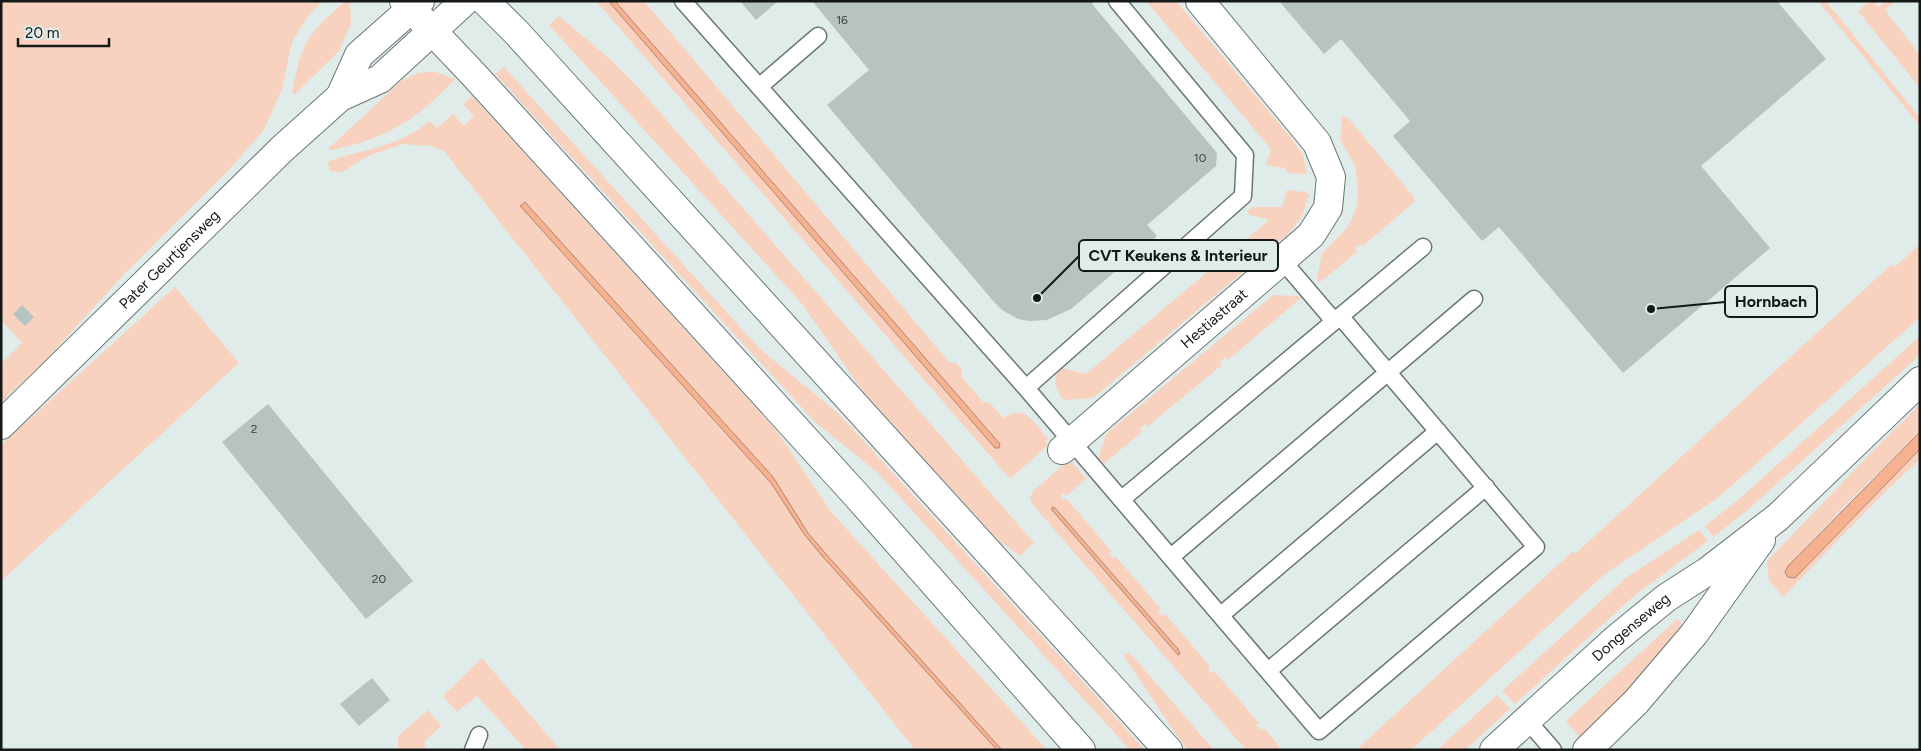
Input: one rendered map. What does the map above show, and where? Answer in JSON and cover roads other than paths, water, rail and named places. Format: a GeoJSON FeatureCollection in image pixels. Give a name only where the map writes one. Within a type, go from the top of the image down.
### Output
{"type":"FeatureCollection","features":[{"type":"Feature","properties":{"kind":"street","name":"Pater Geurtjensweg"},"geometry":{"type":"LineString","coordinates":[[1,425],[274,156],[340,97],[380,79],[465,1]]}},
{"type":"Feature","properties":{"kind":"street"},"geometry":{"type":"LineString","coordinates":[[485,1],[517,33],[1168,750]]}},
{"type":"Feature","properties":{"kind":"street","name":"Hestiastraat"},"geometry":{"type":"LineString","coordinates":[[1067,445],[1311,235],[1328,208],[1331,176],[1317,142],[1200,1]]}},
{"type":"Feature","properties":{"kind":"street","name":"Pater Geurtjensweg"},"geometry":{"type":"LineString","coordinates":[[340,97],[359,55],[412,4]]}},
{"type":"Feature","properties":{"kind":"street"},"geometry":{"type":"LineString","coordinates":[[412,4],[432,32],[474,75],[857,496],[1081,750]]}},
{"type":"Feature","properties":{"kind":"street","name":"Dongenseweg"},"geometry":{"type":"LineString","coordinates":[[1494,750],[1616,639],[1659,604],[1708,571],[1778,517],[1920,381]]}},
{"type":"Feature","properties":{"kind":"street","name":"Dongenseweg"},"geometry":{"type":"LineString","coordinates":[[1587,750],[1636,702],[1694,634],[1778,517]]}},
{"type":"Feature","properties":{"kind":"lane"},"geometry":{"type":"LineString","coordinates":[[683,1],[1026,388],[1067,445],[1122,499],[1319,731],[1536,547],[1388,372],[1282,260]]}},
{"type":"Feature","properties":{"kind":"lane"},"geometry":{"type":"LineString","coordinates":[[1026,388],[1242,196],[1245,156],[1117,1]]}},
{"type":"Feature","properties":{"kind":"lane"},"geometry":{"type":"LineString","coordinates":[[759,87],[818,36]]}},
{"type":"Feature","properties":{"kind":"lane"},"geometry":{"type":"LineString","coordinates":[[1122,499],[1423,247]]}},
{"type":"Feature","properties":{"kind":"lane"},"geometry":{"type":"LineString","coordinates":[[1171,557],[1474,298]]}},
{"type":"Feature","properties":{"kind":"lane"},"geometry":{"type":"LineString","coordinates":[[1220,616],[1438,431]]}},
{"type":"Feature","properties":{"kind":"lane"},"geometry":{"type":"LineString","coordinates":[[1268,671],[1486,487]]}},
{"type":"Feature","properties":{"kind":"lane"},"geometry":{"type":"LineString","coordinates":[[1527,720],[1552,750]]}},
{"type":"Feature","properties":{"kind":"place","name":"CVT Keukens & Interieur"},"geometry":{"type":"Point","coordinates":[1037,298]}},
{"type":"Feature","properties":{"kind":"place","name":"Hornbach"},"geometry":{"type":"Point","coordinates":[1651,309]}}]}
